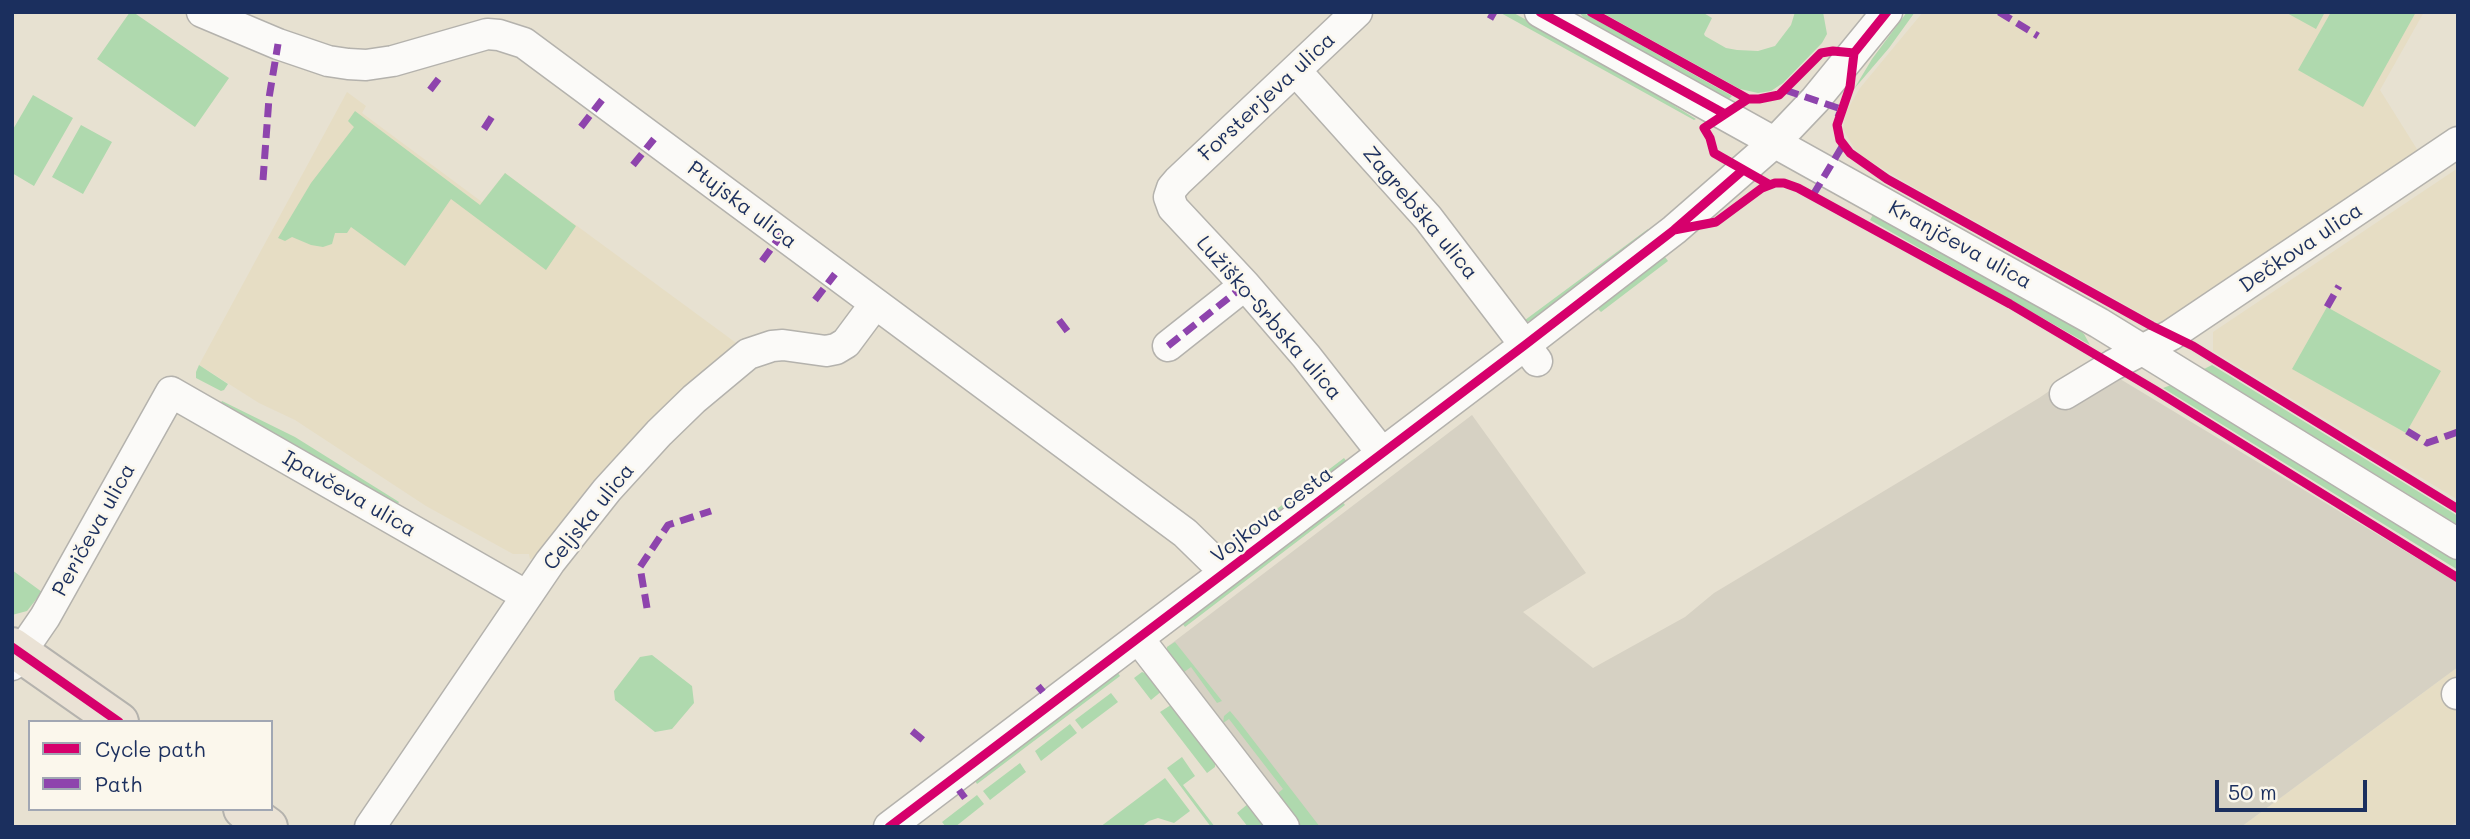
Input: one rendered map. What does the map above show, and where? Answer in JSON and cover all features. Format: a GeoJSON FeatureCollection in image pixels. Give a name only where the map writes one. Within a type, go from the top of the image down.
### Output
{"type":"FeatureCollection","features":[{"type":"Feature","properties":{"kind":"main road"},"geometry":{"type":"LineString","coordinates":[[15,655],[116,720]]}},
{"type":"Feature","properties":{"kind":"main road"},"geometry":{"type":"LineString","coordinates":[[246,811],[268,827]]}},
{"type":"Feature","properties":{"kind":"street","name":"Ptujska ulica"},"geometry":{"type":"LineString","coordinates":[[202,12],[278,44],[328,61],[348,64],[366,65],[393,61],[487,34],[524,43],[1185,533],[1225,572]]}},
{"type":"Feature","properties":{"kind":"street","name":"Forsterjeva ulica"},"geometry":{"type":"LineString","coordinates":[[1178,181],[1357,12]]}},
{"type":"Feature","properties":{"kind":"street","name":"Kranjčeva ulica"},"geometry":{"type":"LineString","coordinates":[[1540,12],[1987,260],[2143,350],[2458,544]]}},
{"type":"Feature","properties":{"kind":"street","name":"Vojkova cesta"},"geometry":{"type":"LineString","coordinates":[[889,827],[1382,453],[1531,353],[1775,142],[1815,100],[1887,12]]}},
{"type":"Feature","properties":{"kind":"street","name":"Zagrebška ulica"},"geometry":{"type":"LineString","coordinates":[[1296,71],[1428,218],[1531,353]]}},
{"type":"Feature","properties":{"kind":"street","name":"Dečkova ulica"},"geometry":{"type":"LineString","coordinates":[[2143,350],[2171,335],[2458,142]]}},
{"type":"Feature","properties":{"kind":"street","name":"Lužiško-Srbska ulica"},"geometry":{"type":"LineString","coordinates":[[1178,181],[1169,197],[1173,208],[1306,356],[1382,453]]}},
{"type":"Feature","properties":{"kind":"street"},"geometry":{"type":"LineString","coordinates":[[1168,346],[1245,285]]}},
{"type":"Feature","properties":{"kind":"street","name":"Celjska ulica"},"geometry":{"type":"LineString","coordinates":[[370,827],[550,562],[607,491],[659,433],[731,366],[748,354],[772,346],[793,345],[825,351],[836,349],[846,343],[876,304]]}},
{"type":"Feature","properties":{"kind":"street"},"geometry":{"type":"LineString","coordinates":[[2064,394],[2143,350]]}},
{"type":"Feature","properties":{"kind":"street","name":"Ipavčeva ulica"},"geometry":{"type":"LineString","coordinates":[[171,392],[527,596]]}},
{"type":"Feature","properties":{"kind":"street","name":"Peričeva ulica"},"geometry":{"type":"LineString","coordinates":[[15,655],[57,597],[171,392]]}},
{"type":"Feature","properties":{"kind":"street"},"geometry":{"type":"LineString","coordinates":[[1138,638],[1284,827]]}},
{"type":"Feature","properties":{"kind":"shaded area"},"geometry":{"type":"Polygon","coordinates":[[[1923,12],[2424,12],[2380,90],[2420,154],[2160,324],[1910,185],[1862,156],[1854,148],[1843,129],[1846,112],[1860,88],[1923,12]]]}},
{"type":"Feature","properties":{"kind":"shaded area"},"geometry":{"type":"Polygon","coordinates":[[[347,92],[366,106],[362,113],[482,202],[505,173],[743,348],[543,556],[530,559],[529,554],[513,554],[426,506],[295,420],[259,403],[199,365],[347,92]]]}},
{"type":"Feature","properties":{"kind":"shaded area"},"geometry":{"type":"Polygon","coordinates":[[[2458,168],[2458,500],[2213,351],[2213,332],[2458,168]]]}},
{"type":"Feature","properties":{"kind":"shaded area"},"geometry":{"type":"Polygon","coordinates":[[[2092,362],[2458,583],[2458,667],[2241,827],[1295,827],[1169,661],[1167,647],[1472,415],[1586,573],[1523,612],[1593,668],[1685,617],[1714,593],[2039,398],[2092,362]]]}},
{"type":"Feature","properties":{"kind":"shaded area"},"geometry":{"type":"Polygon","coordinates":[[[2458,667],[2458,821],[2448,827],[2241,827],[2458,667]]]}},
{"type":"Feature","properties":{"kind":"green space"},"geometry":{"type":"Polygon","coordinates":[[[130,12],[229,78],[195,127],[97,59],[130,12]]]}},
{"type":"Feature","properties":{"kind":"green space"},"geometry":{"type":"Polygon","coordinates":[[[1499,12],[1512,12],[1610,66],[1696,119],[1694,120],[1499,12]]]}},
{"type":"Feature","properties":{"kind":"green space"},"geometry":{"type":"Polygon","coordinates":[[[1579,12],[1732,96],[1728,100],[1586,21],[1579,12]]]}},
{"type":"Feature","properties":{"kind":"green space"},"geometry":{"type":"Polygon","coordinates":[[[1601,12],[1702,12],[1712,18],[1705,36],[1726,48],[1737,50],[1758,51],[1775,46],[1791,25],[1795,12],[1823,12],[1827,34],[1822,43],[1783,83],[1771,91],[1758,93],[1740,89],[1601,12]]]}},
{"type":"Feature","properties":{"kind":"green space"},"geometry":{"type":"Polygon","coordinates":[[[1907,12],[1915,12],[1854,89],[1872,59],[1907,12]]]}},
{"type":"Feature","properties":{"kind":"green space"},"geometry":{"type":"Polygon","coordinates":[[[2285,12],[2325,12],[2316,29],[2285,12]]]}},
{"type":"Feature","properties":{"kind":"green space"},"geometry":{"type":"Polygon","coordinates":[[[2331,12],[2416,12],[2363,107],[2298,70],[2331,12]]]}},
{"type":"Feature","properties":{"kind":"green space"},"geometry":{"type":"Polygon","coordinates":[[[33,95],[73,118],[34,186],[12,173],[12,131],[33,95]]]}},
{"type":"Feature","properties":{"kind":"green space"},"geometry":{"type":"Polygon","coordinates":[[[355,111],[480,205],[505,173],[576,226],[546,270],[451,199],[405,266],[351,227],[347,233],[335,233],[332,244],[323,247],[292,237],[285,241],[278,238],[311,183],[354,127],[348,121],[355,111]]]}},
{"type":"Feature","properties":{"kind":"green space"},"geometry":{"type":"Polygon","coordinates":[[[81,125],[112,142],[83,194],[52,177],[81,125]]]}},
{"type":"Feature","properties":{"kind":"green space"},"geometry":{"type":"Polygon","coordinates":[[[1874,213],[2077,328],[2090,345],[1870,220],[1874,213]]]}},
{"type":"Feature","properties":{"kind":"green space"},"geometry":{"type":"Polygon","coordinates":[[[1648,229],[1600,271],[1536,319],[1521,323],[1648,229]]]}},
{"type":"Feature","properties":{"kind":"green space"},"geometry":{"type":"Polygon","coordinates":[[[1665,257],[1668,261],[1601,312],[1597,308],[1665,257]]]}},
{"type":"Feature","properties":{"kind":"green space"},"geometry":{"type":"Polygon","coordinates":[[[2327,307],[2441,371],[2406,433],[2292,369],[2327,307]]]}},
{"type":"Feature","properties":{"kind":"green space"},"geometry":{"type":"Polygon","coordinates":[[[199,365],[228,384],[224,390],[221,391],[196,378],[199,365]]]}},
{"type":"Feature","properties":{"kind":"green space"},"geometry":{"type":"Polygon","coordinates":[[[2212,365],[2458,516],[2458,525],[2204,369],[2212,365]]]}},
{"type":"Feature","properties":{"kind":"green space"},"geometry":{"type":"Polygon","coordinates":[[[2171,385],[2458,561],[2458,570],[2163,388],[2171,385]]]}},
{"type":"Feature","properties":{"kind":"green space"},"geometry":{"type":"Polygon","coordinates":[[[222,401],[295,437],[399,502],[394,510],[217,408],[222,401]]]}},
{"type":"Feature","properties":{"kind":"green space"},"geometry":{"type":"Polygon","coordinates":[[[1344,458],[1347,462],[1239,544],[1236,540],[1344,458]]]}},
{"type":"Feature","properties":{"kind":"green space"},"geometry":{"type":"Polygon","coordinates":[[[1342,501],[1345,505],[1185,627],[1182,623],[1342,501]]]}},
{"type":"Feature","properties":{"kind":"green space"},"geometry":{"type":"Polygon","coordinates":[[[12,570],[42,592],[27,611],[12,615],[12,570]]]}},
{"type":"Feature","properties":{"kind":"green space"},"geometry":{"type":"Polygon","coordinates":[[[1175,642],[1222,701],[1217,703],[1191,667],[1180,675],[1167,653],[1167,647],[1175,642]]]}},
{"type":"Feature","properties":{"kind":"green space"},"geometry":{"type":"Polygon","coordinates":[[[652,655],[692,686],[694,703],[672,729],[655,732],[615,700],[614,691],[640,657],[652,655]]]}},
{"type":"Feature","properties":{"kind":"green space"},"geometry":{"type":"Polygon","coordinates":[[[1142,672],[1163,690],[1151,700],[1134,678],[1142,672]]]}},
{"type":"Feature","properties":{"kind":"green space"},"geometry":{"type":"Polygon","coordinates":[[[1118,673],[1120,676],[977,784],[974,779],[1118,673]]]}},
{"type":"Feature","properties":{"kind":"green space"},"geometry":{"type":"Polygon","coordinates":[[[1111,693],[1118,702],[1082,729],[1075,720],[1111,693]]]}},
{"type":"Feature","properties":{"kind":"green space"},"geometry":{"type":"Polygon","coordinates":[[[1174,703],[1215,761],[1215,767],[1207,773],[1160,712],[1174,703]]]}},
{"type":"Feature","properties":{"kind":"green space"},"geometry":{"type":"Polygon","coordinates":[[[1230,711],[1320,827],[1295,827],[1272,798],[1283,789],[1229,719],[1223,723],[1224,716],[1230,711]]]}},
{"type":"Feature","properties":{"kind":"green space"},"geometry":{"type":"Polygon","coordinates":[[[1070,724],[1077,733],[1041,761],[1035,751],[1070,724]]]}},
{"type":"Feature","properties":{"kind":"green space"},"geometry":{"type":"Polygon","coordinates":[[[1182,757],[1195,776],[1183,785],[1215,827],[1211,827],[1167,768],[1182,757]]]}},
{"type":"Feature","properties":{"kind":"green space"},"geometry":{"type":"Polygon","coordinates":[[[1020,763],[1026,772],[990,800],[983,791],[1020,763]]]}},
{"type":"Feature","properties":{"kind":"green space"},"geometry":{"type":"Polygon","coordinates":[[[1165,778],[1190,811],[1174,823],[1158,818],[1141,827],[1100,827],[1165,778]]]}},
{"type":"Feature","properties":{"kind":"green space"},"geometry":{"type":"Polygon","coordinates":[[[977,795],[984,804],[955,827],[946,827],[942,822],[977,795]]]}},
{"type":"Feature","properties":{"kind":"green space"},"geometry":{"type":"Polygon","coordinates":[[[1249,803],[1267,827],[1248,827],[1237,813],[1249,803]]]}},
{"type":"Feature","properties":{"kind":"marked path"},"geometry":{"type":"LineString","coordinates":[[1490,19],[1494,12]]}},
{"type":"Feature","properties":{"kind":"marked path"},"geometry":{"type":"LineString","coordinates":[[1999,12],[2038,36]]}},
{"type":"Feature","properties":{"kind":"marked path"},"geometry":{"type":"LineString","coordinates":[[263,180],[269,98],[278,44]]}},
{"type":"Feature","properties":{"kind":"marked path"},"geometry":{"type":"LineString","coordinates":[[430,90],[440,77]]}},
{"type":"Feature","properties":{"kind":"marked path"},"geometry":{"type":"LineString","coordinates":[[1785,90],[1841,109],[1838,117]]}},
{"type":"Feature","properties":{"kind":"marked path"},"geometry":{"type":"LineString","coordinates":[[581,127],[602,100]]}},
{"type":"Feature","properties":{"kind":"marked path"},"geometry":{"type":"LineString","coordinates":[[484,129],[493,115]]}},
{"type":"Feature","properties":{"kind":"marked path"},"geometry":{"type":"LineString","coordinates":[[633,165],[654,139]]}},
{"type":"Feature","properties":{"kind":"marked path"},"geometry":{"type":"LineString","coordinates":[[1813,195],[1843,145]]}},
{"type":"Feature","properties":{"kind":"marked path"},"geometry":{"type":"LineString","coordinates":[[762,261],[782,234]]}},
{"type":"Feature","properties":{"kind":"marked path"},"geometry":{"type":"LineString","coordinates":[[815,300],[835,274]]}},
{"type":"Feature","properties":{"kind":"marked path"},"geometry":{"type":"LineString","coordinates":[[1168,346],[1245,285]]}},
{"type":"Feature","properties":{"kind":"marked path"},"geometry":{"type":"LineString","coordinates":[[2327,307],[2339,286]]}},
{"type":"Feature","properties":{"kind":"marked path"},"geometry":{"type":"LineString","coordinates":[[1059,320],[1071,336]]}},
{"type":"Feature","properties":{"kind":"marked path"},"geometry":{"type":"LineString","coordinates":[[2407,431],[2427,443],[2458,432]]}},
{"type":"Feature","properties":{"kind":"marked path"},"geometry":{"type":"LineString","coordinates":[[647,608],[640,567],[668,525],[711,511]]}},
{"type":"Feature","properties":{"kind":"marked path"},"geometry":{"type":"LineString","coordinates":[[1038,686],[1043,692]]}},
{"type":"Feature","properties":{"kind":"marked path"},"geometry":{"type":"LineString","coordinates":[[912,731],[923,740]]}},
{"type":"Feature","properties":{"kind":"marked path"},"geometry":{"type":"LineString","coordinates":[[959,790],[965,798]]}},
{"type":"Feature","properties":{"kind":"cycle path"},"geometry":{"type":"LineString","coordinates":[[1540,12],[1725,114]]}},
{"type":"Feature","properties":{"kind":"cycle path"},"geometry":{"type":"LineString","coordinates":[[1591,12],[1748,99]]}},
{"type":"Feature","properties":{"kind":"cycle path"},"geometry":{"type":"LineString","coordinates":[[1887,12],[1854,53],[1850,87],[1837,125],[1840,140],[1850,153],[1887,179],[2193,346],[2458,509]]}},
{"type":"Feature","properties":{"kind":"cycle path"},"geometry":{"type":"LineString","coordinates":[[1770,185],[1714,153],[1704,128],[1748,99],[1779,95],[1821,53],[1854,53]]}},
{"type":"Feature","properties":{"kind":"cycle path"},"geometry":{"type":"LineString","coordinates":[[889,827],[1525,345],[1674,230],[1743,170]]}},
{"type":"Feature","properties":{"kind":"cycle path"},"geometry":{"type":"LineString","coordinates":[[1674,230],[1716,222],[1762,188],[1775,183],[1798,188],[2010,304],[2155,390],[2458,578]]}},
{"type":"Feature","properties":{"kind":"cycle path"},"geometry":{"type":"LineString","coordinates":[[12,647],[116,720]]}}]}
